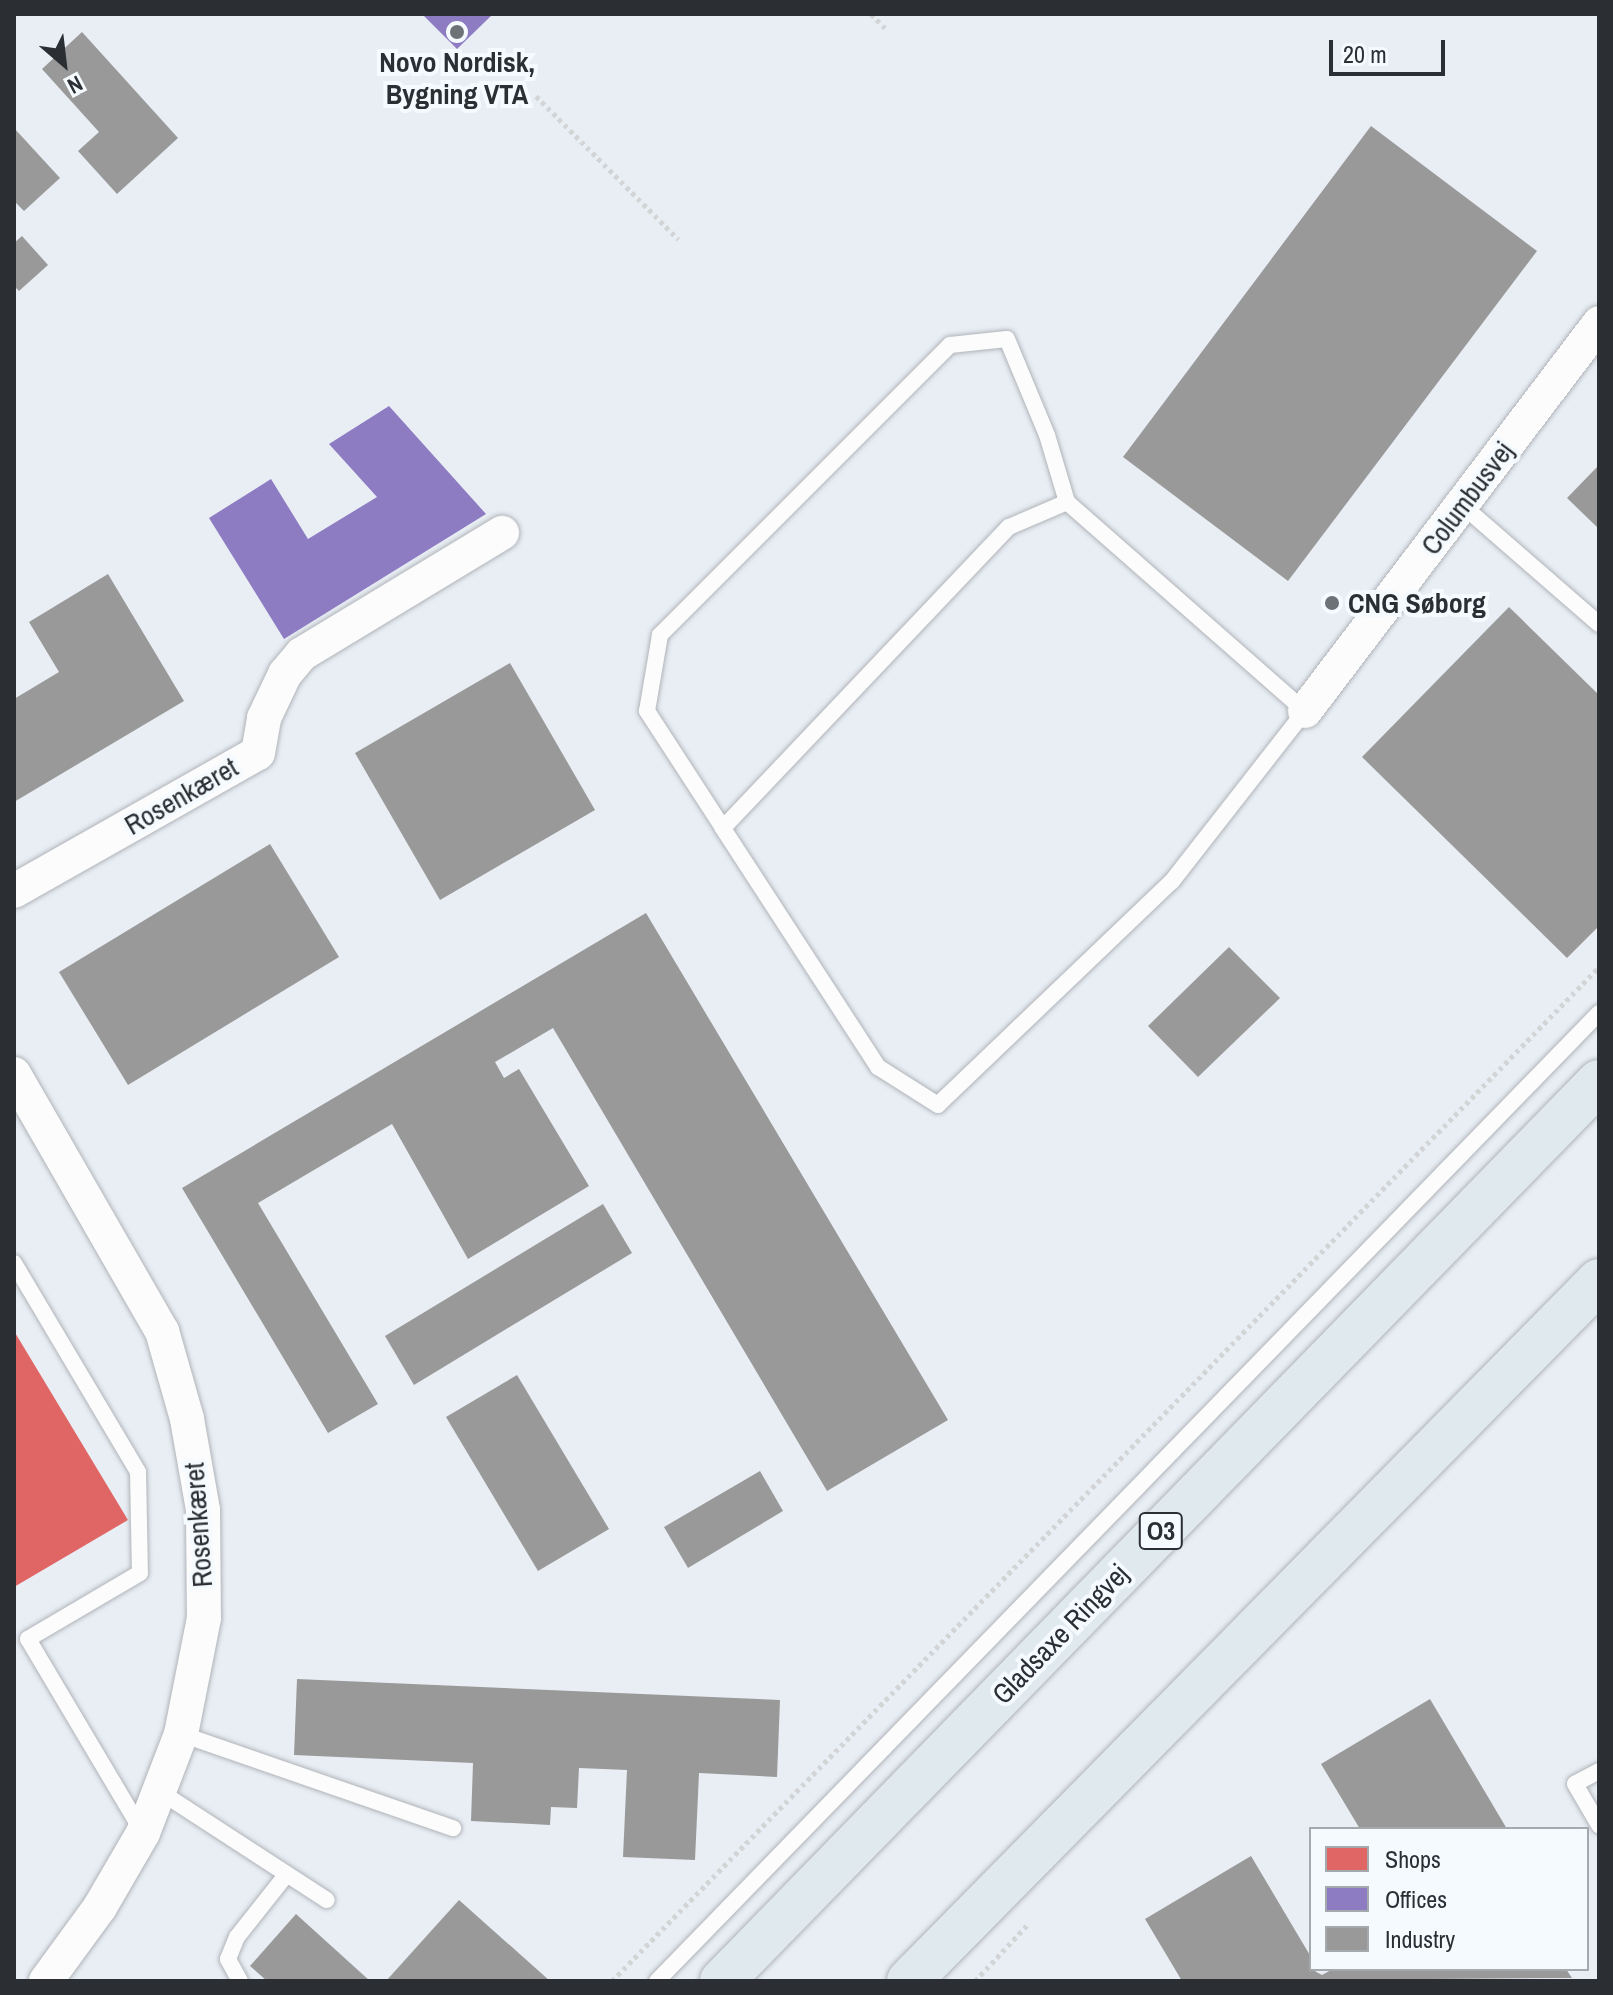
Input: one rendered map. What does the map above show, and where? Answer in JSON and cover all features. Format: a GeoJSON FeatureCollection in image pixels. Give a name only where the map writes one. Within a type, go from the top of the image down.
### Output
{"type":"FeatureCollection","features":[{"type":"Feature","properties":{"kind":"main road","name":"Gladsaxe Ringvej"},"geometry":{"type":"LineString","coordinates":[[722,1981],[1599,1082]]}},
{"type":"Feature","properties":{"kind":"main road"},"geometry":{"type":"LineString","coordinates":[[909,1981],[1599,1281]]}},
{"type":"Feature","properties":{"kind":"street","name":"Columbusvej"},"geometry":{"type":"LineString","coordinates":[[1305,711],[1599,323]]}},
{"type":"Feature","properties":{"kind":"street","name":"Rosenkæret"},"geometry":{"type":"LineString","coordinates":[[14,891],[258,753],[264,718],[285,674],[302,654],[502,533]]}},
{"type":"Feature","properties":{"kind":"street","name":"Rosenkæret"},"geometry":{"type":"LineString","coordinates":[[14,1074],[162,1331],[187,1419],[203,1510],[204,1618],[181,1734],[143,1833],[100,1907],[46,1981]]}},
{"type":"Feature","properties":{"kind":"lane"},"geometry":{"type":"LineString","coordinates":[[1007,339],[1047,435],[1067,502],[1305,711],[1172,881],[938,1105],[878,1067],[647,711],[660,635],[950,345],[1007,339]]}},
{"type":"Feature","properties":{"kind":"lane"},"geometry":{"type":"LineString","coordinates":[[723,828],[1009,527],[1067,502]]}},
{"type":"Feature","properties":{"kind":"lane"},"geometry":{"type":"LineString","coordinates":[[1462,505],[1599,624]]}},
{"type":"Feature","properties":{"kind":"lane"},"geometry":{"type":"LineString","coordinates":[[657,1981],[1599,1013]]}},
{"type":"Feature","properties":{"kind":"lane"},"geometry":{"type":"LineString","coordinates":[[14,1263],[138,1472],[140,1573],[28,1639],[143,1833]]}},
{"type":"Feature","properties":{"kind":"lane"},"geometry":{"type":"LineString","coordinates":[[181,1734],[453,1828]]}},
{"type":"Feature","properties":{"kind":"lane"},"geometry":{"type":"LineString","coordinates":[[1599,1771],[1575,1784],[1599,1825]]}},
{"type":"Feature","properties":{"kind":"lane"},"geometry":{"type":"LineString","coordinates":[[159,1791],[327,1900]]}},
{"type":"Feature","properties":{"kind":"lane"},"geometry":{"type":"LineString","coordinates":[[240,1981],[228,1959],[237,1937],[287,1874]]}},
{"type":"Feature","properties":{"kind":"path"},"geometry":{"type":"LineString","coordinates":[[871,14],[888,31]]}},
{"type":"Feature","properties":{"kind":"path"},"geometry":{"type":"LineString","coordinates":[[536,96],[678,239]]}},
{"type":"Feature","properties":{"kind":"path"},"geometry":{"type":"LineString","coordinates":[[612,1981],[1599,967]]}},
{"type":"Feature","properties":{"kind":"building: Shops"},"geometry":{"type":"Polygon","coordinates":[[[14,1331],[128,1520],[14,1587],[14,1331]]]}},
{"type":"Feature","properties":{"kind":"building: Offices","name":"Novo Nordisk, Bygning VTA"},"geometry":{"type":"Polygon","coordinates":[[[422,14],[493,14],[457,49],[422,14]]]}},
{"type":"Feature","properties":{"kind":"building: Offices"},"geometry":{"type":"Polygon","coordinates":[[[389,406],[486,514],[284,639],[209,518],[271,479],[308,539],[377,497],[329,444],[389,406]]]}},
{"type":"Feature","properties":{"kind":"building: Industry"},"geometry":{"type":"Polygon","coordinates":[[[82,32],[178,138],[117,194],[78,151],[99,132],[42,69],[82,32]]]}},
{"type":"Feature","properties":{"kind":"building: Industry"},"geometry":{"type":"Polygon","coordinates":[[[1371,126],[1537,251],[1288,581],[1123,457],[1371,126]]]}},
{"type":"Feature","properties":{"kind":"building: Industry"},"geometry":{"type":"Polygon","coordinates":[[[14,128],[60,178],[24,211],[14,201],[14,128]]]}},
{"type":"Feature","properties":{"kind":"building: Industry"},"geometry":{"type":"Polygon","coordinates":[[[22,236],[48,265],[19,291],[14,286],[14,243],[22,236]]]}},
{"type":"Feature","properties":{"kind":"building: Industry"},"geometry":{"type":"Polygon","coordinates":[[[1599,465],[1599,529],[1567,498],[1599,465]]]}},
{"type":"Feature","properties":{"kind":"building: Industry"},"geometry":{"type":"Polygon","coordinates":[[[108,574],[184,701],[14,802],[14,699],[59,672],[29,622],[108,574]]]}},
{"type":"Feature","properties":{"kind":"building: Industry"},"geometry":{"type":"Polygon","coordinates":[[[1509,607],[1599,695],[1599,926],[1567,958],[1362,757],[1509,607]]]}},
{"type":"Feature","properties":{"kind":"building: Industry"},"geometry":{"type":"Polygon","coordinates":[[[510,663],[595,810],[440,900],[355,753],[510,663]]]}},
{"type":"Feature","properties":{"kind":"building: Industry"},"geometry":{"type":"Polygon","coordinates":[[[270,844],[339,957],[128,1085],[59,972],[270,844]]]}},
{"type":"Feature","properties":{"kind":"building: Industry"},"geometry":{"type":"Polygon","coordinates":[[[646,913],[948,1420],[827,1491],[553,1028],[495,1062],[504,1078],[519,1069],[589,1186],[468,1259],[392,1124],[258,1203],[378,1404],[328,1433],[182,1188],[646,913]]]}},
{"type":"Feature","properties":{"kind":"building: Industry"},"geometry":{"type":"Polygon","coordinates":[[[1229,947],[1280,998],[1198,1077],[1148,1026],[1229,947]]]}},
{"type":"Feature","properties":{"kind":"building: Industry"},"geometry":{"type":"Polygon","coordinates":[[[603,1204],[632,1253],[414,1385],[385,1336],[603,1204]]]}},
{"type":"Feature","properties":{"kind":"building: Industry"},"geometry":{"type":"Polygon","coordinates":[[[517,1375],[609,1529],[538,1571],[446,1417],[517,1375]]]}},
{"type":"Feature","properties":{"kind":"building: Industry"},"geometry":{"type":"Polygon","coordinates":[[[760,1471],[783,1511],[688,1568],[664,1527],[760,1471]]]}},
{"type":"Feature","properties":{"kind":"building: Industry"},"geometry":{"type":"Polygon","coordinates":[[[297,1679],[780,1700],[777,1777],[699,1773],[695,1860],[623,1857],[627,1770],[579,1768],[577,1808],[551,1807],[550,1825],[471,1821],[473,1763],[294,1755],[297,1679]]]}},
{"type":"Feature","properties":{"kind":"building: Industry"},"geometry":{"type":"Polygon","coordinates":[[[1430,1699],[1506,1827],[1359,1827],[1321,1764],[1430,1699]]]}},
{"type":"Feature","properties":{"kind":"building: Industry"},"geometry":{"type":"Polygon","coordinates":[[[1251,1856],[1309,1954],[1309,1971],[1322,1975],[1329,1971],[1567,1971],[1572,1978],[1182,1981],[1145,1919],[1251,1856]]]}},
{"type":"Feature","properties":{"kind":"building: Industry"},"geometry":{"type":"Polygon","coordinates":[[[459,1900],[550,1981],[386,1981],[459,1900]]]}},
{"type":"Feature","properties":{"kind":"building: Industry"},"geometry":{"type":"Polygon","coordinates":[[[296,1914],[370,1981],[267,1981],[250,1966],[296,1914]]]}},
{"type":"Feature","properties":{"kind":"place","name":"Novo Nordisk, Bygning VTA"},"geometry":{"type":"Point","coordinates":[457,32]}},
{"type":"Feature","properties":{"kind":"place","name":"CNG Søborg"},"geometry":{"type":"Point","coordinates":[1332,603]}}]}
